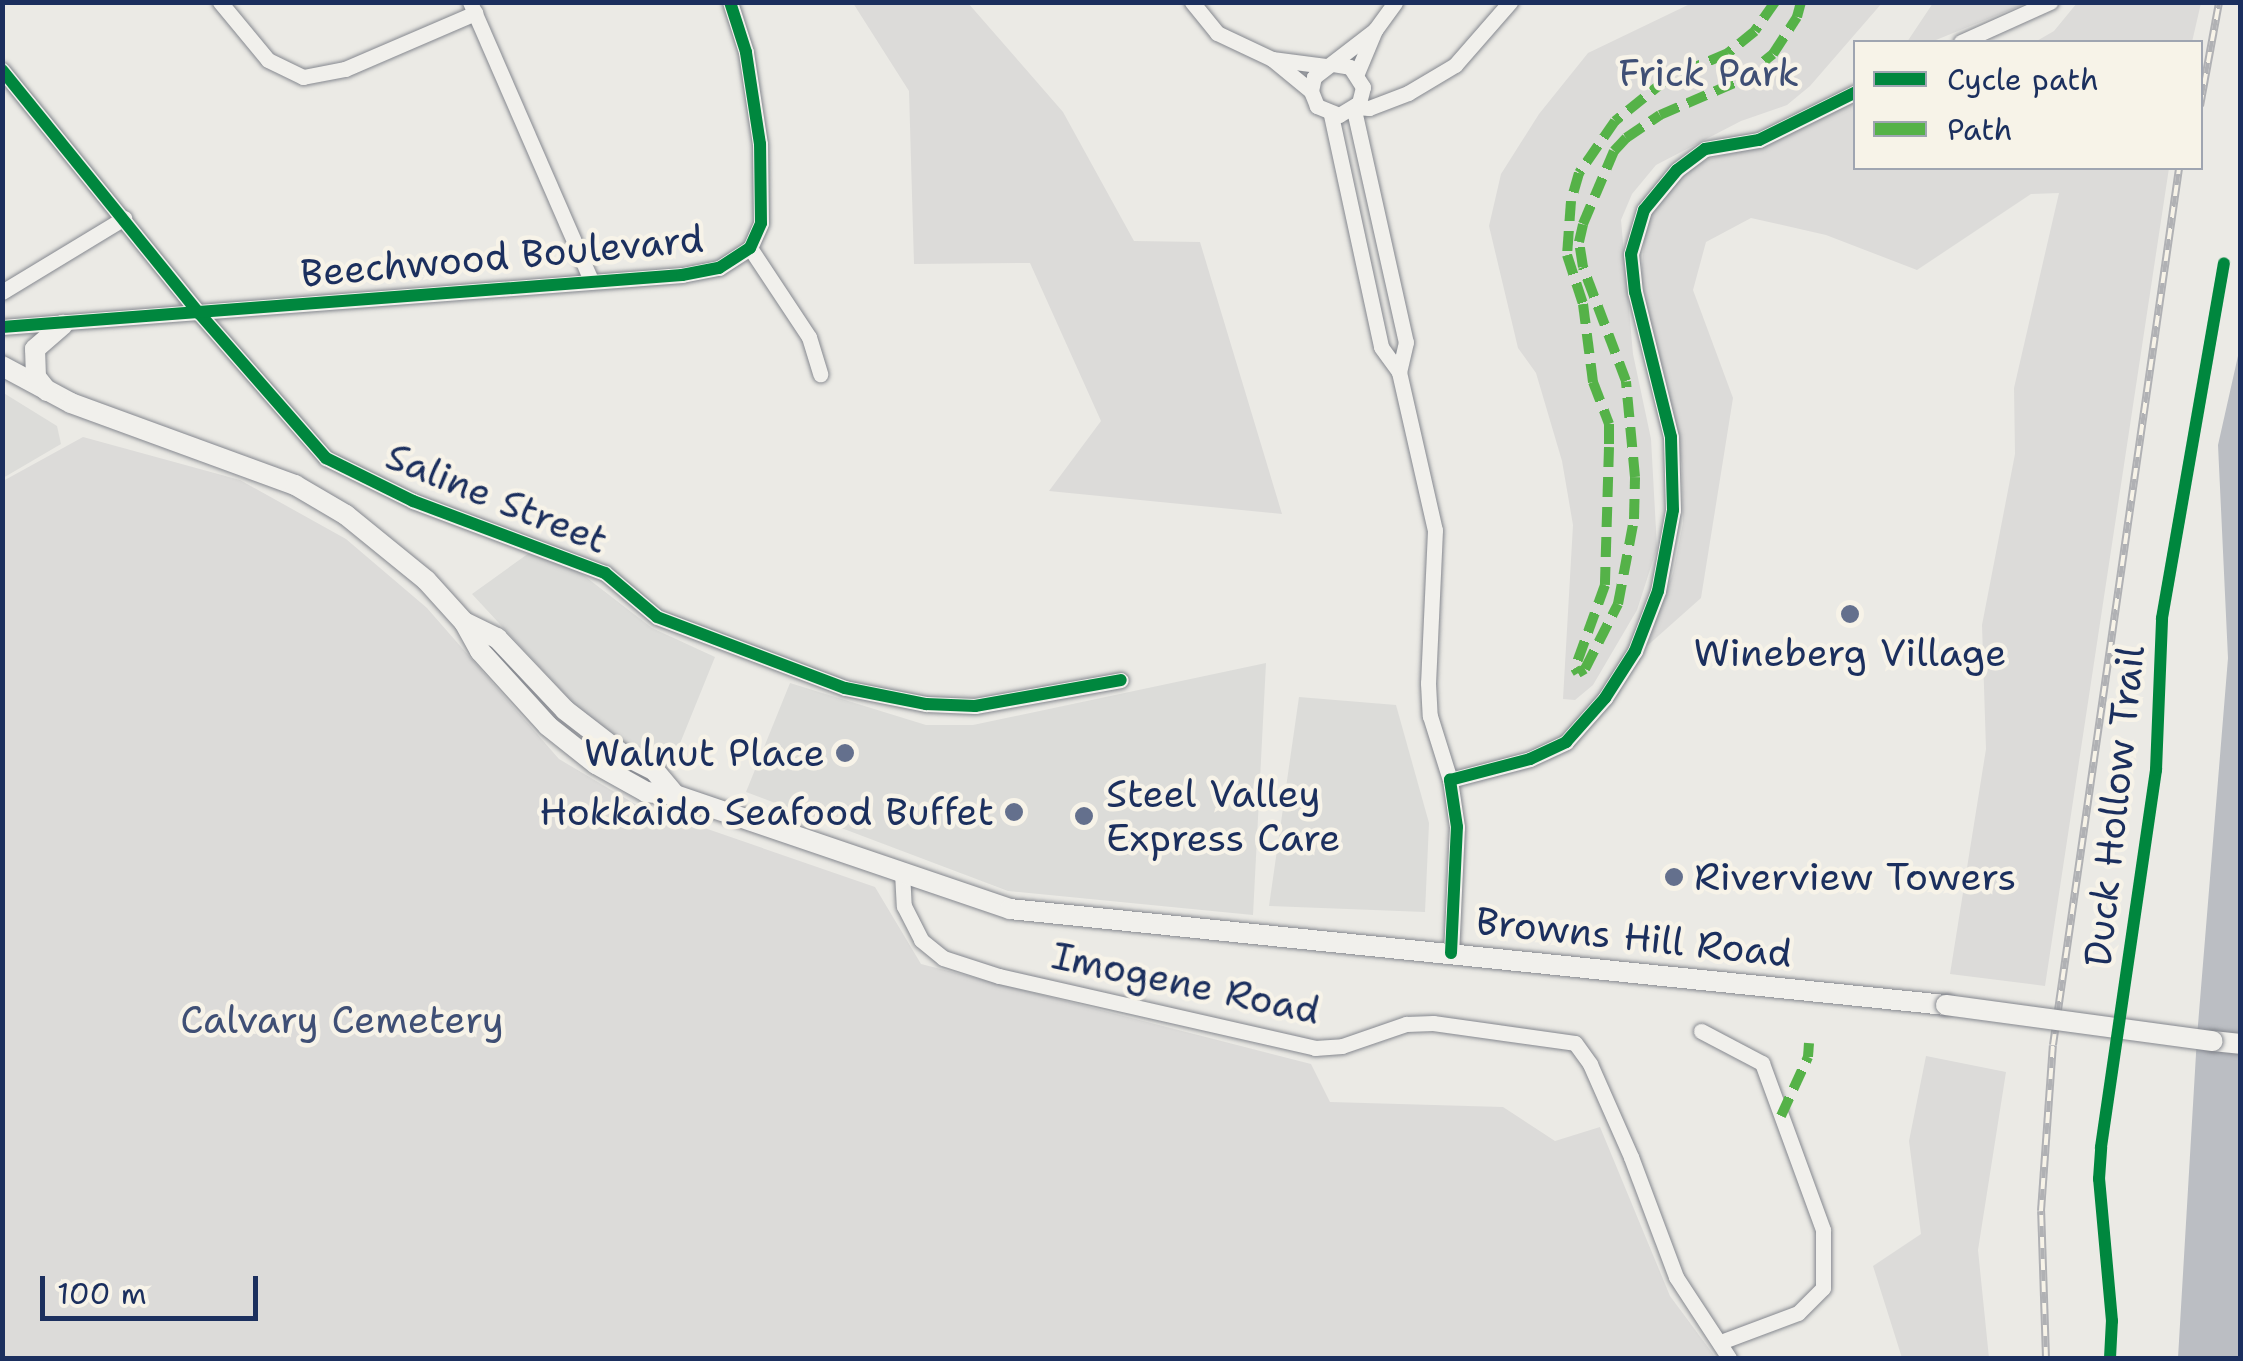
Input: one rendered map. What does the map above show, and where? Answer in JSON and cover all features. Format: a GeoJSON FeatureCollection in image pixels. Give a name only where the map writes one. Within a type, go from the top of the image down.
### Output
{"type":"FeatureCollection","features":[{"type":"Feature","properties":{"kind":"main road"},"geometry":{"type":"LineString","coordinates":[[48,392],[36,377],[32,361],[44,338],[63,324]]}},
{"type":"Feature","properties":{"kind":"main road","name":"Browns Hill Road"},"geometry":{"type":"LineString","coordinates":[[2,366],[48,392],[295,484],[388,545],[464,622],[498,638],[565,710],[622,754],[654,770],[675,795],[1010,909],[1946,1005],[2240,1044]]}},
{"type":"Feature","properties":{"kind":"street"},"geometry":{"type":"LineString","coordinates":[[220,2],[268,60],[303,76],[345,69],[472,8],[592,282]]}},
{"type":"Feature","properties":{"kind":"street","name":"Beechwood Boulevard"},"geometry":{"type":"LineString","coordinates":[[2,327],[707,271],[750,248],[761,223],[760,144],[746,52],[730,2]]}},
{"type":"Feature","properties":{"kind":"street"},"geometry":{"type":"LineString","coordinates":[[1192,2],[1217,32],[1272,59],[1311,91],[1317,106],[1331,115],[1381,347],[1399,372],[1435,530],[1428,683],[1430,716],[1450,780],[1457,827],[1450,953]]}},
{"type":"Feature","properties":{"kind":"street"},"geometry":{"type":"LineString","coordinates":[[1394,2],[1375,30],[1354,108],[1406,342],[1399,372]]}},
{"type":"Feature","properties":{"kind":"street"},"geometry":{"type":"LineString","coordinates":[[1331,115],[1390,100],[1455,65],[1510,2]]}},
{"type":"Feature","properties":{"kind":"street"},"geometry":{"type":"LineString","coordinates":[[1965,40],[2050,2]]}},
{"type":"Feature","properties":{"kind":"street"},"geometry":{"type":"LineString","coordinates":[[1311,91],[1314,77],[1375,30]]}},
{"type":"Feature","properties":{"kind":"street"},"geometry":{"type":"LineString","coordinates":[[1272,59],[1330,65],[1390,100]]}},
{"type":"Feature","properties":{"kind":"street","name":"Saline Street"},"geometry":{"type":"LineString","coordinates":[[2,70],[199,313],[326,458],[413,500],[604,572],[657,618],[845,688],[926,704],[975,706],[1122,680]]}},
{"type":"Feature","properties":{"kind":"street"},"geometry":{"type":"LineString","coordinates":[[1450,780],[1530,759],[1566,742],[1605,698],[1635,651],[1658,591],[1673,510],[1671,437],[1635,292],[1630,254],[1644,210],[1677,170],[1705,149],[1758,140],[1853,93]]}},
{"type":"Feature","properties":{"kind":"street"},"geometry":{"type":"LineString","coordinates":[[2,292],[124,218]]}},
{"type":"Feature","properties":{"kind":"street"},"geometry":{"type":"LineString","coordinates":[[750,248],[809,337],[820,374]]}},
{"type":"Feature","properties":{"kind":"street","name":"Imogene Road"},"geometry":{"type":"LineString","coordinates":[[902,872],[904,906],[921,940],[943,958],[999,976],[1315,1048],[1342,1046],[1406,1024],[1433,1023],[1575,1043],[1590,1064],[1631,1157],[1676,1277],[1722,1342]]}},
{"type":"Feature","properties":{"kind":"street"},"geometry":{"type":"LineString","coordinates":[[1701,1032],[1762,1063],[1822,1230],[1823,1288],[1798,1313],[1722,1342],[1729,1358]]}},
{"type":"Feature","properties":{"kind":"shaded area"},"geometry":{"type":"Polygon","coordinates":[[[2240,347],[2240,1358],[2178,1358],[2197,1037],[2228,658],[2218,445],[2240,347]]]}},
{"type":"Feature","properties":{"kind":"shaded area"},"geometry":{"type":"Polygon","coordinates":[[[2,392],[57,426],[61,444],[3,478],[2,392]]]}},
{"type":"Feature","properties":{"kind":"shaded area"},"geometry":{"type":"Polygon","coordinates":[[[529,553],[578,571],[652,628],[715,657],[668,773],[602,734],[472,594],[529,553]]]}},
{"type":"Feature","properties":{"kind":"shaded area","name":"Walnut Place"},"geometry":{"type":"Polygon","coordinates":[[[1266,663],[1253,915],[1008,891],[746,792],[790,683],[926,725],[973,725],[1266,663]]]}},
{"type":"Feature","properties":{"kind":"shaded area"},"geometry":{"type":"Polygon","coordinates":[[[1299,697],[1396,705],[1429,823],[1425,912],[1269,906],[1299,697]]]}},
{"type":"Feature","properties":{"kind":"green space"},"geometry":{"type":"Polygon","coordinates":[[[1933,2],[2027,3],[1936,40],[1908,40],[1933,2]]]}},
{"type":"Feature","properties":{"kind":"green space"},"geometry":{"type":"Polygon","coordinates":[[[2077,2],[2201,3],[2192,40],[2038,40],[2054,31],[2077,2]]]}},
{"type":"Feature","properties":{"kind":"green space"},"geometry":{"type":"Polygon","coordinates":[[[853,3],[968,3],[1063,112],[1134,241],[1200,242],[1282,514],[1049,491],[1101,421],[1030,263],[914,264],[909,91],[853,3]]]}},
{"type":"Feature","properties":{"kind":"green space","name":"Frick Park"},"geometry":{"type":"Polygon","coordinates":[[[1692,3],[1882,3],[1810,86],[1787,105],[1741,121],[1656,165],[1632,194],[1621,220],[1633,354],[1651,439],[1657,548],[1637,610],[1593,685],[1575,700],[1563,699],[1573,525],[1562,461],[1536,373],[1518,348],[1489,226],[1501,174],[1539,114],[1588,53],[1692,3]]]}},
{"type":"Feature","properties":{"kind":"green space"},"geometry":{"type":"Polygon","coordinates":[[[1853,103],[1853,170],[2169,170],[2045,986],[1950,974],[1986,749],[1982,625],[2015,454],[2014,388],[2059,193],[2031,194],[1917,270],[1826,235],[1751,218],[1706,242],[1693,290],[1733,398],[1701,598],[1647,646],[1673,573],[1683,523],[1682,465],[1641,280],[1645,231],[1654,209],[1685,172],[1708,159],[1768,144],[1853,103]]]}},
{"type":"Feature","properties":{"kind":"green space","name":"Calvary Cemetery"},"geometry":{"type":"Polygon","coordinates":[[[83,437],[240,480],[346,539],[427,608],[559,759],[635,804],[875,887],[921,964],[1311,1064],[1330,1102],[1503,1107],[1555,1141],[1600,1127],[1670,1296],[1716,1358],[3,1358],[3,481],[83,437]]]}},
{"type":"Feature","properties":{"kind":"green space"},"geometry":{"type":"Polygon","coordinates":[[[1926,1056],[2006,1072],[1978,1250],[1989,1358],[1902,1358],[1873,1266],[1921,1234],[1909,1141],[1926,1056]]]}},
{"type":"Feature","properties":{"kind":"railway"},"geometry":{"type":"LineString","coordinates":[[2203,90],[2219,2]]}},
{"type":"Feature","properties":{"kind":"railway"},"geometry":{"type":"LineString","coordinates":[[2046,1358],[2041,1211],[2053,1045],[2179,170]]}},
{"type":"Feature","properties":{"kind":"marked path"},"geometry":{"type":"LineString","coordinates":[[1775,2],[1755,31],[1728,53],[1667,79],[1615,121],[1579,173],[1571,201],[1567,255],[1583,304],[1593,382],[1609,424],[1609,447],[1605,585],[1575,668],[1578,673],[1585,669],[1618,604],[1634,519],[1635,477],[1626,381],[1583,267],[1579,242],[1583,224],[1614,151],[1626,138],[1660,115],[1741,80],[1773,54],[1797,17],[1801,2]]}},
{"type":"Feature","properties":{"kind":"marked path"},"geometry":{"type":"LineString","coordinates":[[1781,1116],[1808,1057],[1809,1043]]}},
{"type":"Feature","properties":{"kind":"cycle path"},"geometry":{"type":"LineString","coordinates":[[2,327],[682,275],[719,268],[750,248],[761,223],[760,144],[746,52],[730,2]]}},
{"type":"Feature","properties":{"kind":"cycle path"},"geometry":{"type":"LineString","coordinates":[[2,70],[199,313],[326,458],[413,501],[605,573],[657,617],[845,688],[926,704],[975,706],[1121,680]]}},
{"type":"Feature","properties":{"kind":"cycle path"},"geometry":{"type":"LineString","coordinates":[[1451,953],[1457,827],[1450,780],[1530,759],[1566,742],[1605,698],[1635,651],[1658,591],[1673,510],[1671,437],[1635,292],[1631,254],[1644,210],[1677,170],[1705,149],[1759,140],[1853,93]]}},
{"type":"Feature","properties":{"kind":"cycle path","name":"Duck Hollow Trail"},"geometry":{"type":"LineString","coordinates":[[2110,1358],[2112,1321],[2099,1179],[2101,1147],[2156,770],[2162,618],[2224,263]]}},
{"type":"Feature","properties":{"kind":"place","name":"Wineberg Village"},"geometry":{"type":"Point","coordinates":[1850,614]}},
{"type":"Feature","properties":{"kind":"place","name":"Walnut Place"},"geometry":{"type":"Point","coordinates":[845,753]}},
{"type":"Feature","properties":{"kind":"place","name":"Hokkaido Seafood Buffet"},"geometry":{"type":"Point","coordinates":[1014,812]}},
{"type":"Feature","properties":{"kind":"place","name":"Steel Valley Express Care"},"geometry":{"type":"Point","coordinates":[1084,816]}},
{"type":"Feature","properties":{"kind":"place","name":"Riverview Towers"},"geometry":{"type":"Point","coordinates":[1674,877]}}]}
